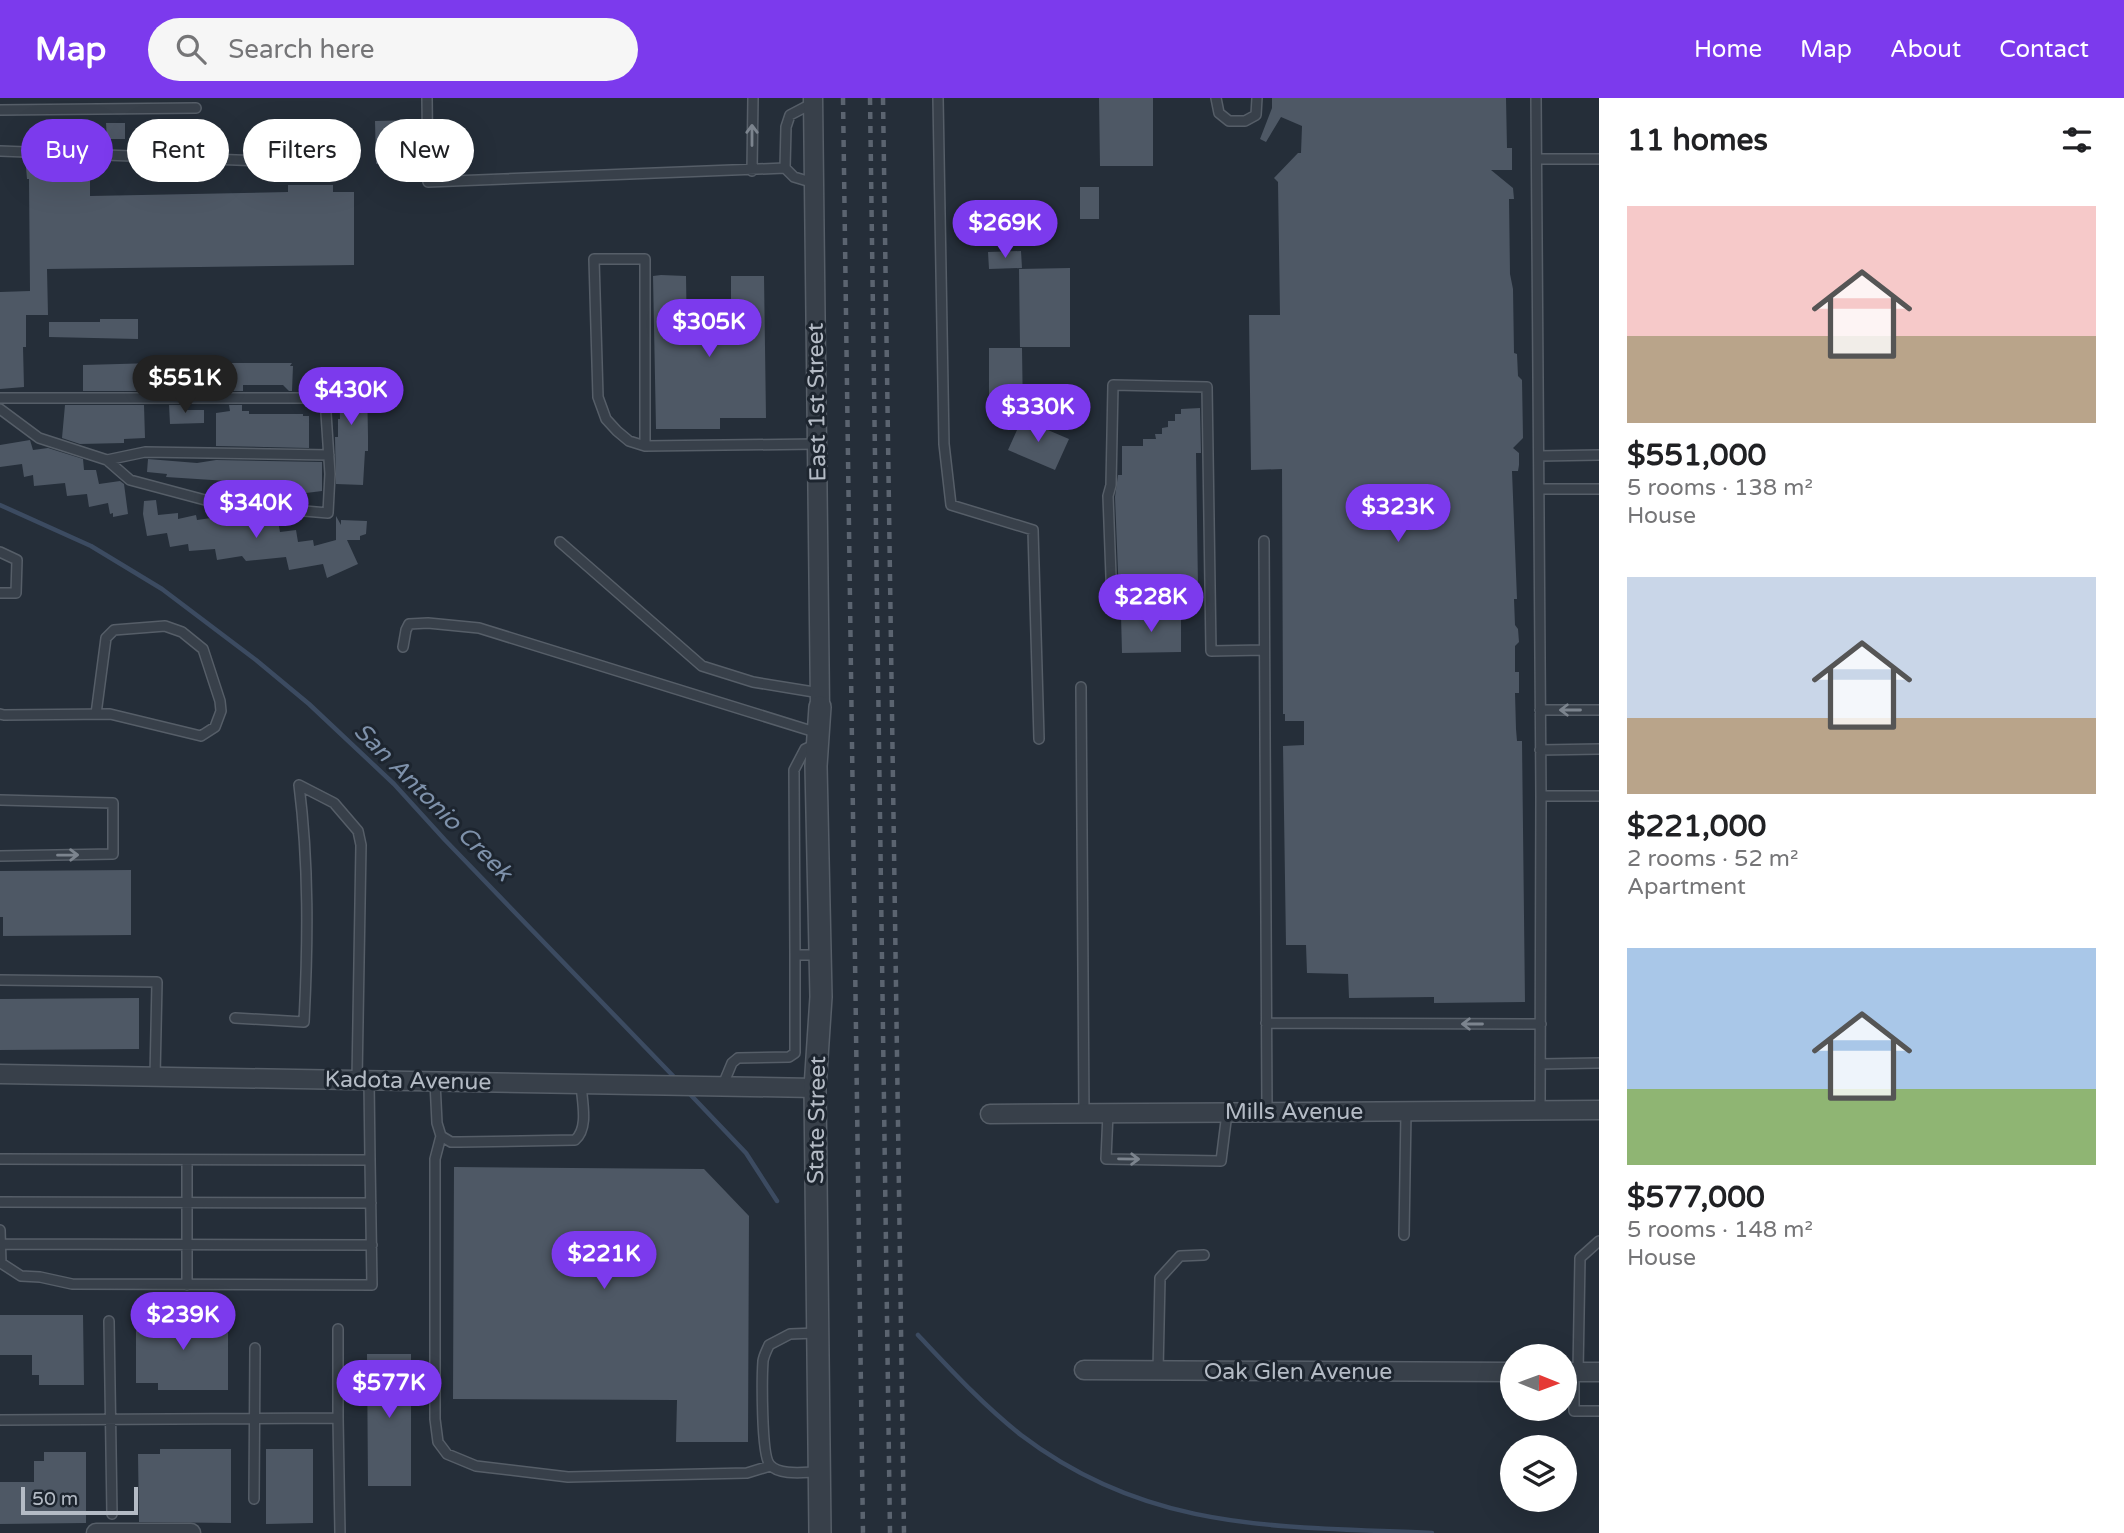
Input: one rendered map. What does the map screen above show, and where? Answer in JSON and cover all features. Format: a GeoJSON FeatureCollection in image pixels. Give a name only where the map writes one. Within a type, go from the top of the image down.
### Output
{"type":"FeatureCollection","features":[{"type":"Feature","properties":{"kind":"street","name":"East 1st Street"},"geometry":{"type":"LineString","coordinates":[[813,100],[820,700]]}},
{"type":"Feature","properties":{"kind":"street","name":"State Street"},"geometry":{"type":"LineString","coordinates":[[820,700],[817,815],[821,997],[815,1088],[820,1533]]}},
{"type":"Feature","properties":{"kind":"street","name":"Kadota Avenue"},"geometry":{"type":"LineString","coordinates":[[0,1074],[815,1088]]}},
{"type":"Feature","properties":{"kind":"street","name":"Mills Avenue"},"geometry":{"type":"LineString","coordinates":[[990,1114],[1599,1110]]}},
{"type":"Feature","properties":{"kind":"street","name":"Oak Glen Avenue"},"geometry":{"type":"LineString","coordinates":[[1084,1370],[1500,1372]]}},
{"type":"Feature","properties":{"kind":"street"},"geometry":{"type":"LineString","coordinates":[[1577,1372],[1599,1372]]}},
{"type":"Feature","properties":{"kind":"street"},"geometry":{"type":"LineString","coordinates":[[96,1533],[191,1533]]}},
{"type":"Feature","properties":{"kind":"lane"},"geometry":{"type":"LineString","coordinates":[[427,98],[428,182],[785,168]]}},
{"type":"Feature","properties":{"kind":"lane"},"geometry":{"type":"LineString","coordinates":[[752,98],[752,171]]}},
{"type":"Feature","properties":{"kind":"lane"},"geometry":{"type":"LineString","coordinates":[[938,98],[944,444],[951,505],[1033,530],[1039,739]]}},
{"type":"Feature","properties":{"kind":"lane"},"geometry":{"type":"LineString","coordinates":[[1216,98],[1219,113],[1229,121],[1245,121],[1256,115],[1256,98]]}},
{"type":"Feature","properties":{"kind":"lane"},"geometry":{"type":"LineString","coordinates":[[1536,98],[1541,750],[1540,1111]]}},
{"type":"Feature","properties":{"kind":"lane"},"geometry":{"type":"LineString","coordinates":[[813,100],[790,115],[786,127],[785,168],[794,177],[814,183]]}},
{"type":"Feature","properties":{"kind":"lane"},"geometry":{"type":"LineString","coordinates":[[0,110],[196,108]]}},
{"type":"Feature","properties":{"kind":"lane"},"geometry":{"type":"LineString","coordinates":[[0,151],[243,160]]}},
{"type":"Feature","properties":{"kind":"lane"},"geometry":{"type":"LineString","coordinates":[[1537,159],[1599,159]]}},
{"type":"Feature","properties":{"kind":"lane"},"geometry":{"type":"LineString","coordinates":[[645,446],[645,259],[593,259],[598,397],[607,419],[629,441],[645,446],[817,444]]}},
{"type":"Feature","properties":{"kind":"lane"},"geometry":{"type":"LineString","coordinates":[[1173,607],[1122,608],[1112,603],[1108,496],[1111,485],[1113,385],[1207,387],[1211,651],[1264,650]]}},
{"type":"Feature","properties":{"kind":"lane"},"geometry":{"type":"LineString","coordinates":[[0,398],[325,398],[328,513],[220,505],[130,480],[107,460],[39,439],[0,409]]}},
{"type":"Feature","properties":{"kind":"lane"},"geometry":{"type":"LineString","coordinates":[[107,460],[145,452],[328,455]]}},
{"type":"Feature","properties":{"kind":"lane"},"geometry":{"type":"LineString","coordinates":[[1539,456],[1599,455]]}},
{"type":"Feature","properties":{"kind":"lane"},"geometry":{"type":"LineString","coordinates":[[1539,489],[1599,489]]}},
{"type":"Feature","properties":{"kind":"lane"},"geometry":{"type":"LineString","coordinates":[[1264,541],[1267,1112]]}},
{"type":"Feature","properties":{"kind":"lane"},"geometry":{"type":"LineString","coordinates":[[560,542],[702,666],[820,700]]}},
{"type":"Feature","properties":{"kind":"lane"},"geometry":{"type":"LineString","coordinates":[[0,552],[16,560],[16,593],[0,593]]}},
{"type":"Feature","properties":{"kind":"lane"},"geometry":{"type":"LineString","coordinates":[[404,648],[409,624],[479,628],[818,738]]}},
{"type":"Feature","properties":{"kind":"lane"},"geometry":{"type":"LineString","coordinates":[[0,714],[96,714],[110,714],[201,736],[208,733],[220,718],[220,701],[203,649],[182,632],[165,626],[114,630],[106,638],[96,714]]}},
{"type":"Feature","properties":{"kind":"lane"},"geometry":{"type":"LineString","coordinates":[[1081,687],[1084,1113]]}},
{"type":"Feature","properties":{"kind":"lane"},"geometry":{"type":"LineString","coordinates":[[1540,710],[1599,710]]}},
{"type":"Feature","properties":{"kind":"lane"},"geometry":{"type":"LineString","coordinates":[[722,1087],[732,1063],[738,1058],[789,1057],[795,1053],[794,770],[805,749],[818,738]]}},
{"type":"Feature","properties":{"kind":"lane"},"geometry":{"type":"LineString","coordinates":[[1541,750],[1599,749]]}},
{"type":"Feature","properties":{"kind":"lane"},"geometry":{"type":"LineString","coordinates":[[0,1230],[1,1263],[21,1276],[72,1284],[372,1285],[370,1160],[363,1080],[361,845],[358,831],[334,803],[299,785],[306,856],[308,946],[304,1022],[235,1018]]}},
{"type":"Feature","properties":{"kind":"lane"},"geometry":{"type":"LineString","coordinates":[[1541,796],[1599,796]]}},
{"type":"Feature","properties":{"kind":"lane"},"geometry":{"type":"LineString","coordinates":[[0,800],[113,803],[113,854],[0,856]]}},
{"type":"Feature","properties":{"kind":"lane"},"geometry":{"type":"LineString","coordinates":[[794,815],[817,815]]}},
{"type":"Feature","properties":{"kind":"lane"},"geometry":{"type":"LineString","coordinates":[[794,863],[818,863]]}},
{"type":"Feature","properties":{"kind":"lane"},"geometry":{"type":"LineString","coordinates":[[795,955],[820,955]]}},
{"type":"Feature","properties":{"kind":"lane"},"geometry":{"type":"LineString","coordinates":[[0,980],[157,982],[155,1077]]}},
{"type":"Feature","properties":{"kind":"lane"},"geometry":{"type":"LineString","coordinates":[[1266,1023],[1541,1024]]}},
{"type":"Feature","properties":{"kind":"lane"},"geometry":{"type":"LineString","coordinates":[[1540,1064],[1599,1063]]}},
{"type":"Feature","properties":{"kind":"lane"},"geometry":{"type":"LineString","coordinates":[[435,1082],[436,1123],[441,1136],[435,1159],[435,1419],[438,1442],[447,1454],[476,1466],[568,1477],[747,1473],[770,1466]]}},
{"type":"Feature","properties":{"kind":"lane"},"geometry":{"type":"LineString","coordinates":[[441,1136],[451,1142],[575,1140],[582,1134],[584,1125],[581,1084]]}},
{"type":"Feature","properties":{"kind":"lane"},"geometry":{"type":"LineString","coordinates":[[1108,1113],[1106,1159],[1221,1161],[1227,1112]]}},
{"type":"Feature","properties":{"kind":"lane"},"geometry":{"type":"LineString","coordinates":[[1404,1235],[1406,1112]]}},
{"type":"Feature","properties":{"kind":"lane"},"geometry":{"type":"LineString","coordinates":[[0,1159],[370,1160]]}},
{"type":"Feature","properties":{"kind":"lane"},"geometry":{"type":"LineString","coordinates":[[187,1160],[187,1284]]}},
{"type":"Feature","properties":{"kind":"lane"},"geometry":{"type":"LineString","coordinates":[[0,1202],[371,1203]]}},
{"type":"Feature","properties":{"kind":"lane"},"geometry":{"type":"LineString","coordinates":[[1574,1344],[1580,1258],[1599,1241]]}},
{"type":"Feature","properties":{"kind":"lane"},"geometry":{"type":"LineString","coordinates":[[1,1244],[372,1245]]}},
{"type":"Feature","properties":{"kind":"lane"},"geometry":{"type":"LineString","coordinates":[[1158,1371],[1160,1278],[1180,1256],[1204,1255]]}},
{"type":"Feature","properties":{"kind":"lane"},"geometry":{"type":"LineString","coordinates":[[109,1321],[112,1514]]}},
{"type":"Feature","properties":{"kind":"lane"},"geometry":{"type":"LineString","coordinates":[[338,1329],[340,1533]]}},
{"type":"Feature","properties":{"kind":"lane"},"geometry":{"type":"LineString","coordinates":[[816,1333],[790,1334],[769,1345],[763,1358],[764,1444],[765,1456],[770,1466],[778,1471],[818,1472]]}},
{"type":"Feature","properties":{"kind":"lane"},"geometry":{"type":"LineString","coordinates":[[254,1499],[255,1348]]}},
{"type":"Feature","properties":{"kind":"lane"},"geometry":{"type":"LineString","coordinates":[[1577,1410],[1599,1410]]}},
{"type":"Feature","properties":{"kind":"lane"},"geometry":{"type":"LineString","coordinates":[[0,1420],[338,1418]]}},
{"type":"Feature","properties":{"kind":"building"},"geometry":{"type":"Polygon","coordinates":[[[1099,98],[1153,98],[1153,166],[1100,166],[1099,98]]]}},
{"type":"Feature","properties":{"kind":"building"},"geometry":{"type":"Polygon","coordinates":[[[1272,98],[1506,98],[1507,148],[1512,148],[1512,170],[1491,170],[1513,188],[1514,199],[1509,199],[1510,274],[1513,289],[1514,353],[1517,354],[1518,376],[1522,380],[1523,438],[1513,448],[1519,453],[1519,465],[1518,471],[1512,471],[1517,599],[1514,599],[1515,625],[1519,642],[1515,646],[1515,672],[1519,672],[1519,693],[1515,693],[1516,729],[1517,741],[1522,741],[1525,1002],[1434,1003],[1434,997],[1349,998],[1348,974],[1307,973],[1306,945],[1286,945],[1283,746],[1304,745],[1304,721],[1285,721],[1283,714],[1282,469],[1251,470],[1249,315],[1280,315],[1278,182],[1274,178],[1301,153],[1302,126],[1281,117],[1266,142],[1260,139],[1272,108],[1272,98]]]}},
{"type":"Feature","properties":{"kind":"building"},"geometry":{"type":"Polygon","coordinates":[[[113,123],[125,123],[125,139],[113,139],[113,123]]]}},
{"type":"Feature","properties":{"kind":"building"},"geometry":{"type":"Polygon","coordinates":[[[29,182],[90,182],[90,196],[288,192],[288,185],[333,185],[333,192],[354,192],[354,265],[47,269],[48,315],[26,315],[26,347],[23,347],[24,387],[0,389],[0,292],[30,291],[29,182]]]}},
{"type":"Feature","properties":{"kind":"building"},"geometry":{"type":"Polygon","coordinates":[[[1080,187],[1099,187],[1099,219],[1080,219],[1080,187]]]}},
{"type":"Feature","properties":{"kind":"building"},"geometry":{"type":"Polygon","coordinates":[[[1021,251],[1022,268],[989,269],[988,252],[1021,251]]]}},
{"type":"Feature","properties":{"kind":"building"},"geometry":{"type":"Polygon","coordinates":[[[1070,268],[1070,347],[1020,347],[1019,269],[1070,268]]]}},
{"type":"Feature","properties":{"kind":"building"},"geometry":{"type":"Polygon","coordinates":[[[653,276],[686,276],[687,341],[731,340],[731,276],[764,276],[766,418],[720,418],[720,429],[656,429],[653,276]]]}},
{"type":"Feature","properties":{"kind":"building"},"geometry":{"type":"Polygon","coordinates":[[[100,319],[138,319],[138,339],[49,337],[49,322],[100,322],[100,319]]]}},
{"type":"Feature","properties":{"kind":"building"},"geometry":{"type":"Polygon","coordinates":[[[989,348],[1022,348],[1023,416],[989,416],[989,348]]]}},
{"type":"Feature","properties":{"kind":"building"},"geometry":{"type":"Polygon","coordinates":[[[292,363],[292,391],[283,385],[243,385],[243,391],[229,391],[228,386],[187,386],[187,391],[83,391],[83,365],[292,363]]]}},
{"type":"Feature","properties":{"kind":"building"},"geometry":{"type":"Polygon","coordinates":[[[364,374],[367,383],[368,451],[365,451],[363,485],[336,484],[335,437],[338,437],[340,419],[339,387],[324,387],[323,375],[364,374]]]}},
{"type":"Feature","properties":{"kind":"building"},"geometry":{"type":"Polygon","coordinates":[[[65,405],[144,405],[145,438],[124,439],[124,443],[80,444],[62,438],[65,405]]]}},
{"type":"Feature","properties":{"kind":"building"},"geometry":{"type":"Polygon","coordinates":[[[169,405],[186,405],[186,410],[204,410],[204,423],[170,424],[169,405]]]}},
{"type":"Feature","properties":{"kind":"building"},"geometry":{"type":"Polygon","coordinates":[[[229,405],[242,405],[242,411],[249,411],[249,414],[309,416],[309,448],[216,446],[216,413],[230,411],[229,405]]]}},
{"type":"Feature","properties":{"kind":"building"},"geometry":{"type":"Polygon","coordinates":[[[1200,408],[1201,453],[1196,453],[1198,587],[1169,587],[1169,600],[1124,601],[1119,597],[1115,497],[1118,475],[1122,475],[1122,446],[1143,446],[1143,439],[1156,439],[1155,434],[1162,434],[1162,428],[1168,427],[1168,421],[1175,421],[1175,414],[1181,414],[1181,409],[1200,408]]]}},
{"type":"Feature","properties":{"kind":"building"},"geometry":{"type":"Polygon","coordinates":[[[1022,419],[1069,439],[1055,470],[1008,450],[1022,419]]]}},
{"type":"Feature","properties":{"kind":"building"},"geometry":{"type":"Polygon","coordinates":[[[30,440],[33,450],[48,448],[83,459],[84,470],[96,470],[99,484],[120,481],[124,484],[128,514],[113,517],[108,503],[89,507],[87,494],[67,496],[65,483],[34,486],[33,475],[24,477],[22,464],[0,467],[0,445],[30,440]]]}},
{"type":"Feature","properties":{"kind":"building"},"geometry":{"type":"Polygon","coordinates":[[[148,459],[197,463],[216,460],[322,462],[322,491],[298,494],[243,492],[243,482],[166,477],[167,474],[147,472],[148,459]]]}},
{"type":"Feature","properties":{"kind":"building"},"geometry":{"type":"Polygon","coordinates":[[[156,500],[158,515],[178,513],[178,519],[196,515],[197,520],[225,516],[226,524],[244,520],[245,525],[278,521],[280,532],[296,530],[298,542],[313,540],[314,546],[336,540],[336,516],[341,525],[341,520],[367,521],[366,534],[360,536],[360,540],[347,540],[358,564],[327,578],[323,564],[289,570],[286,557],[246,561],[242,556],[217,560],[215,549],[189,551],[188,544],[170,547],[167,533],[147,536],[143,514],[144,501],[156,500]]]}},
{"type":"Feature","properties":{"kind":"building"},"geometry":{"type":"Polygon","coordinates":[[[1169,614],[1169,619],[1181,618],[1181,652],[1122,653],[1121,615],[1169,614]]]}},
{"type":"Feature","properties":{"kind":"building"},"geometry":{"type":"Polygon","coordinates":[[[131,870],[131,935],[3,936],[3,917],[0,917],[0,871],[131,870]]]}},
{"type":"Feature","properties":{"kind":"building"},"geometry":{"type":"Polygon","coordinates":[[[139,998],[139,1049],[0,1050],[0,999],[139,998]]]}},
{"type":"Feature","properties":{"kind":"building"},"geometry":{"type":"Polygon","coordinates":[[[454,1167],[704,1169],[749,1216],[748,1442],[676,1442],[677,1400],[453,1399],[454,1167]]]}},
{"type":"Feature","properties":{"kind":"building"},"geometry":{"type":"Polygon","coordinates":[[[0,1315],[83,1315],[84,1385],[39,1385],[39,1375],[32,1375],[32,1355],[0,1355],[0,1315]]]}},
{"type":"Feature","properties":{"kind":"building"},"geometry":{"type":"Polygon","coordinates":[[[136,1315],[228,1315],[228,1390],[158,1390],[158,1383],[136,1383],[136,1315]]]}},
{"type":"Feature","properties":{"kind":"building"},"geometry":{"type":"Polygon","coordinates":[[[367,1354],[411,1354],[411,1486],[368,1486],[367,1354]]]}},
{"type":"Feature","properties":{"kind":"building"},"geometry":{"type":"Polygon","coordinates":[[[160,1449],[231,1449],[231,1523],[139,1522],[138,1454],[160,1454],[160,1449]]]}},
{"type":"Feature","properties":{"kind":"building"},"geometry":{"type":"Polygon","coordinates":[[[266,1449],[313,1449],[313,1523],[266,1524],[266,1449]]]}},
{"type":"Feature","properties":{"kind":"building"},"geometry":{"type":"Polygon","coordinates":[[[44,1452],[86,1452],[86,1523],[0,1524],[0,1482],[34,1482],[34,1461],[44,1461],[44,1452]]]}},
{"type":"Feature","properties":{"kind":"waterway","name":"San Antonio Creek"},"geometry":{"type":"LineString","coordinates":[[0,505],[91,546],[162,589],[309,704],[394,784],[677,1080]]}},
{"type":"Feature","properties":{"kind":"waterway","name":"San Antonio Creek"},"geometry":{"type":"LineString","coordinates":[[687,1091],[746,1153],[777,1201]]}},
{"type":"Feature","properties":{"kind":"waterway","name":"San Antonio Creek"},"geometry":{"type":"LineString","coordinates":[[918,1335],[980,1399],[1021,1435],[1069,1467],[1118,1491],[1167,1507],[1269,1525],[1432,1533]]}},
{"type":"Feature","properties":{"kind":"railway"},"geometry":{"type":"LineString","coordinates":[[843,98],[863,1533]]}},
{"type":"Feature","properties":{"kind":"railway"},"geometry":{"type":"LineString","coordinates":[[870,98],[890,1533]]}},
{"type":"Feature","properties":{"kind":"railway"},"geometry":{"type":"LineString","coordinates":[[883,98],[904,1533]]}}]}
